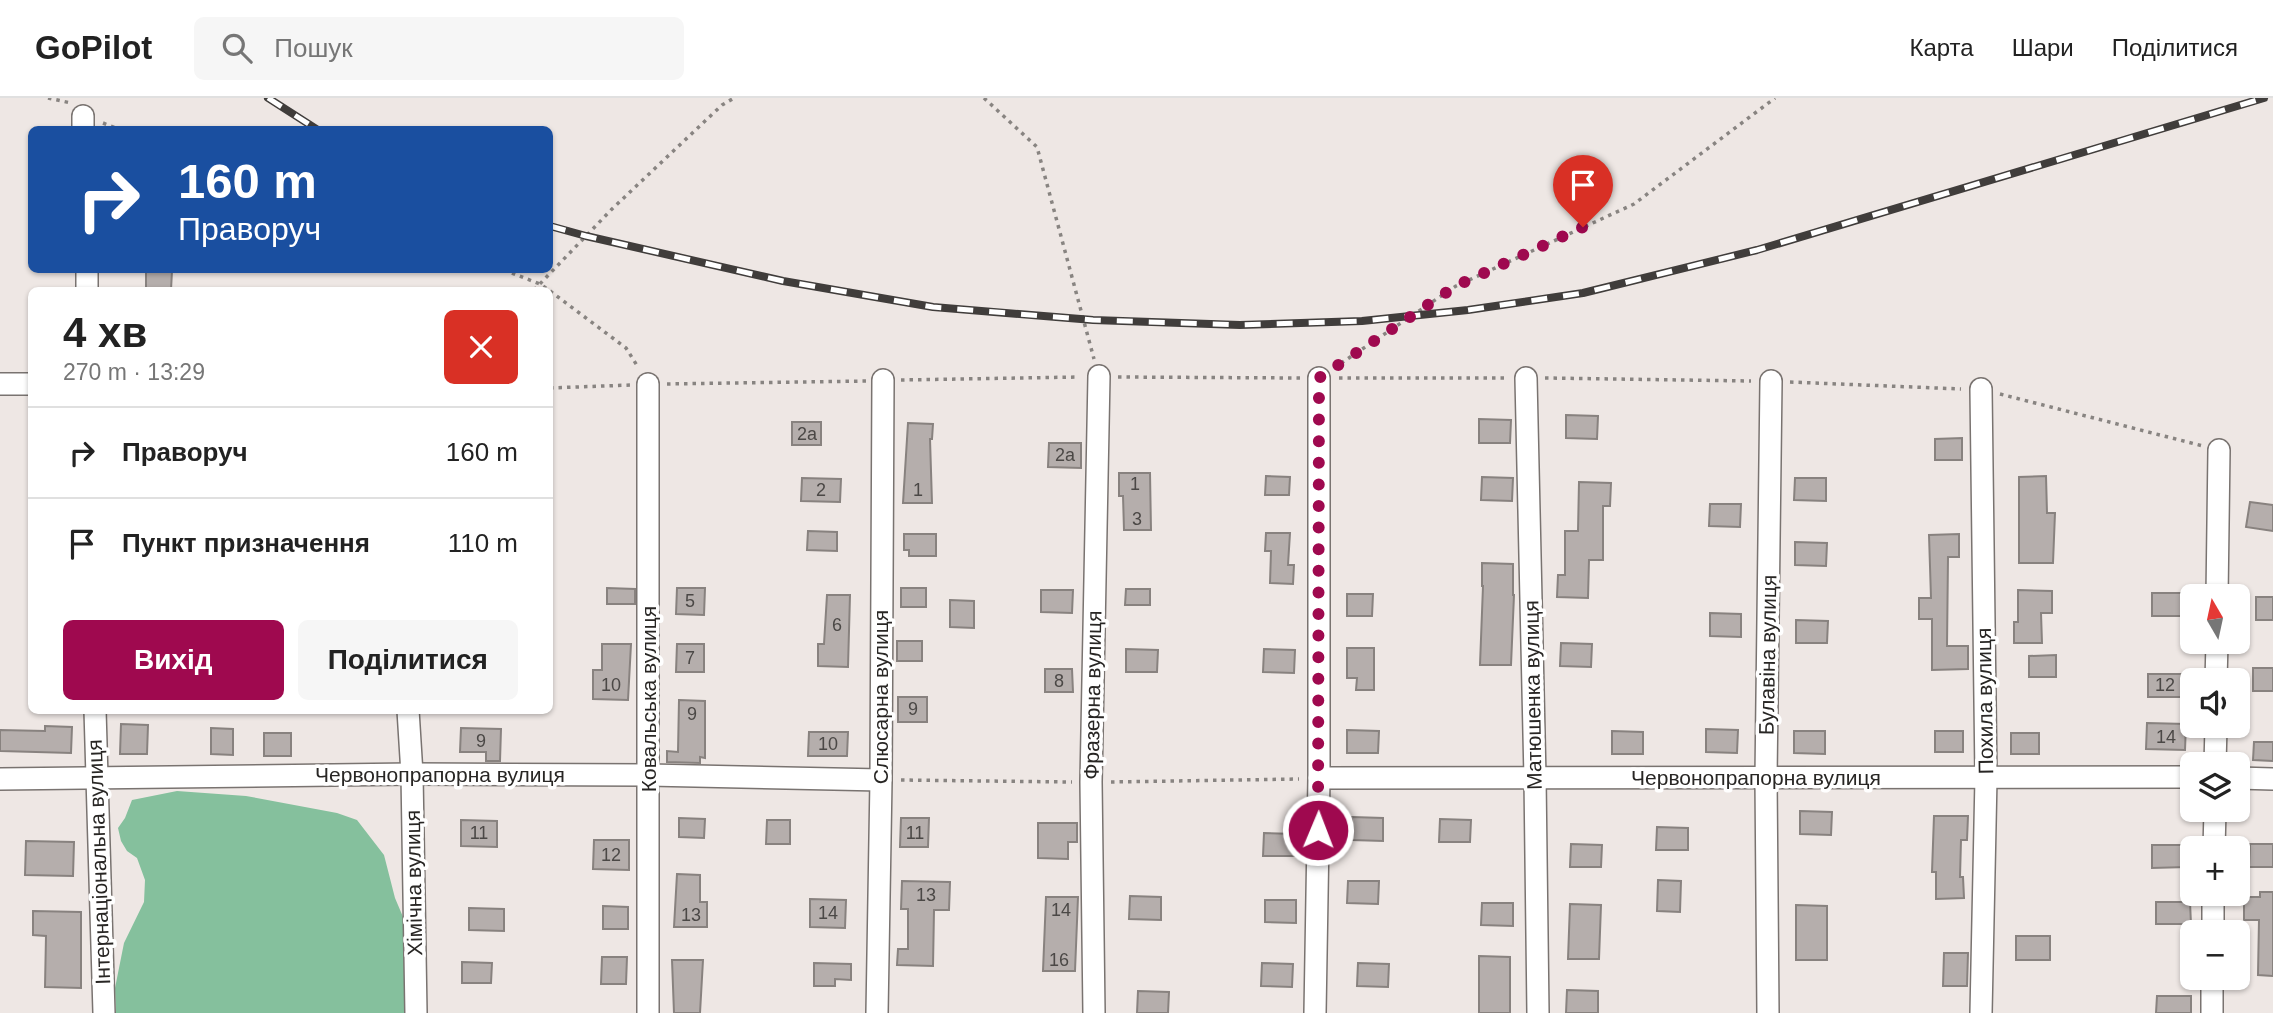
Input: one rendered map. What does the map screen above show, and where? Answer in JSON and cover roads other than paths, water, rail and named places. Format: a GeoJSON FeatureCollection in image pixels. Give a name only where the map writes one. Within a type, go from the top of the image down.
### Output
{"type":"FeatureCollection","features":[{"type":"Feature","properties":{"kind":"street","name":"Фразерна вулиця"},"geometry":{"type":"LineString","coordinates":[[1094,1013],[1091,782],[1099,376]]}},
{"type":"Feature","properties":{"kind":"street"},"geometry":{"type":"LineString","coordinates":[[1315,1013],[1319,778],[1319,378]]}},
{"type":"Feature","properties":{"kind":"street","name":"Матюшенка вулиця"},"geometry":{"type":"LineString","coordinates":[[1526,378],[1538,1013]]}},
{"type":"Feature","properties":{"kind":"street","name":"Слюсарна вулиця"},"geometry":{"type":"LineString","coordinates":[[877,1013],[883,380]]}},
{"type":"Feature","properties":{"kind":"street","name":"Булавіна вулиця"},"geometry":{"type":"LineString","coordinates":[[1768,1013],[1766,778],[1771,381]]}},
{"type":"Feature","properties":{"kind":"street"},"geometry":{"type":"LineString","coordinates":[[0,384],[28,384]]}},
{"type":"Feature","properties":{"kind":"street","name":"Ковальська вулиця"},"geometry":{"type":"LineString","coordinates":[[648,384],[648,1013]]}},
{"type":"Feature","properties":{"kind":"street","name":"Похила вулиця"},"geometry":{"type":"LineString","coordinates":[[1981,389],[1986,778],[1981,1013]]}},
{"type":"Feature","properties":{"kind":"street"},"geometry":{"type":"LineString","coordinates":[[2217,584],[2219,450]]}},
{"type":"Feature","properties":{"kind":"street","name":"Інтернаціональна вулиця"},"geometry":{"type":"LineString","coordinates":[[95,714],[104,1013]]}},
{"type":"Feature","properties":{"kind":"street","name":"Хімічна вулиця"},"geometry":{"type":"LineString","coordinates":[[408,714],[412,774],[416,1013]]}},
{"type":"Feature","properties":{"kind":"street","name":"Червонопрапорна вулиця"},"geometry":{"type":"LineString","coordinates":[[0,779],[412,774],[881,780]]}},
{"type":"Feature","properties":{"kind":"street","name":"Червонопрапорна вулиця"},"geometry":{"type":"LineString","coordinates":[[1319,778],[2180,778]]}},
{"type":"Feature","properties":{"kind":"street"},"geometry":{"type":"LineString","coordinates":[[2250,778],[2273,779]]}},
{"type":"Feature","properties":{"kind":"street"},"geometry":{"type":"LineString","coordinates":[[2212,990],[2212,1013]]}},
{"type":"Feature","properties":{"kind":"railway"},"geometry":{"type":"LineString","coordinates":[[268,98],[312,126]]}},
{"type":"Feature","properties":{"kind":"railway"},"geometry":{"type":"LineString","coordinates":[[553,227],[783,281],[933,307],[1093,320],[1240,325],[1362,321],[1468,310],[1583,293],[1757,250],[2264,98]]}}]}
